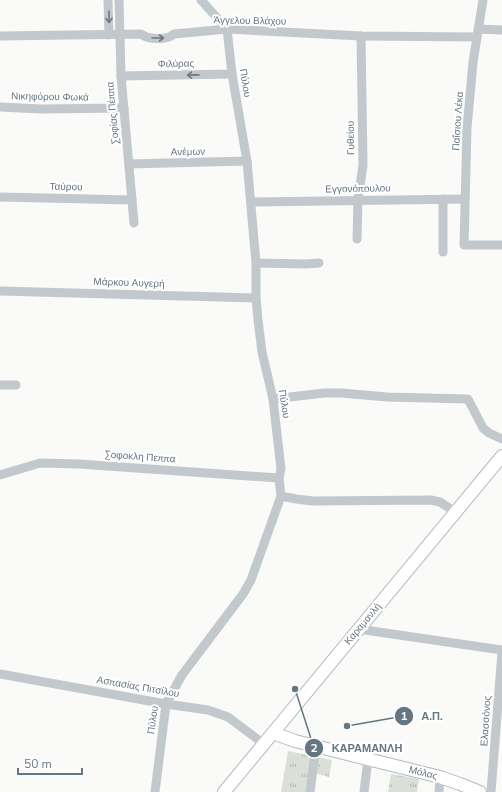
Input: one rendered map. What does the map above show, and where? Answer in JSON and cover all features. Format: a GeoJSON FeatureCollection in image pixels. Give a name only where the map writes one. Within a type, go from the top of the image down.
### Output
{"type":"FeatureCollection","features":[{"type":"Feature","properties":{"kind":"main road","name":"Καραμανλή"},"geometry":{"type":"LineString","coordinates":[[224,792],[455,512],[501,459]]}},
{"type":"Feature","properties":{"kind":"main road","name":"Μόλας"},"geometry":{"type":"LineString","coordinates":[[273,733],[295,741],[440,777],[480,792]]}},
{"type":"Feature","properties":{"kind":"street"},"geometry":{"type":"LineString","coordinates":[[108,0],[109,35]]}},
{"type":"Feature","properties":{"kind":"street","name":"Σοφίας Πέππα"},"geometry":{"type":"LineString","coordinates":[[119,0],[121,76],[134,223]]}},
{"type":"Feature","properties":{"kind":"street"},"geometry":{"type":"LineString","coordinates":[[201,0],[227,29]]}},
{"type":"Feature","properties":{"kind":"street","name":"Παΐσιου Λέκα"},"geometry":{"type":"LineString","coordinates":[[483,0],[473,62],[467,128],[464,245],[502,245]]}},
{"type":"Feature","properties":{"kind":"street","name":"Άγγελου Βλάχου"},"geometry":{"type":"LineString","coordinates":[[0,36],[141,34],[148,38],[168,38],[174,34],[227,29],[361,36],[478,33],[502,30]]}},
{"type":"Feature","properties":{"kind":"street","name":"Πύλου"},"geometry":{"type":"LineString","coordinates":[[155,792],[166,704],[182,675],[243,594],[251,580],[281,496],[279,478],[281,468],[272,399],[262,352],[258,320],[256,298],[256,263],[247,162],[232,74],[227,29]]}},
{"type":"Feature","properties":{"kind":"street","name":"Γυθείου"},"geometry":{"type":"LineString","coordinates":[[357,239],[358,200],[362,164],[361,36]]}},
{"type":"Feature","properties":{"kind":"street","name":"Φιλύρας"},"geometry":{"type":"LineString","coordinates":[[121,76],[232,74]]}},
{"type":"Feature","properties":{"kind":"street","name":"Νικηφόρου Φωκά"},"geometry":{"type":"LineString","coordinates":[[0,107],[42,109],[124,108]]}},
{"type":"Feature","properties":{"kind":"street","name":"Ανέμων"},"geometry":{"type":"LineString","coordinates":[[129,164],[247,162]]}},
{"type":"Feature","properties":{"kind":"street","name":"Ταύρου"},"geometry":{"type":"LineString","coordinates":[[0,197],[132,200]]}},
{"type":"Feature","properties":{"kind":"street"},"geometry":{"type":"LineString","coordinates":[[442,252],[443,199]]}},
{"type":"Feature","properties":{"kind":"street","name":"Εγγονόπουλου"},"geometry":{"type":"LineString","coordinates":[[251,202],[465,199]]}},
{"type":"Feature","properties":{"kind":"street"},"geometry":{"type":"LineString","coordinates":[[256,263],[319,263]]}},
{"type":"Feature","properties":{"kind":"street","name":"Μάρκου Αυγερή"},"geometry":{"type":"LineString","coordinates":[[0,291],[256,298]]}},
{"type":"Feature","properties":{"kind":"street"},"geometry":{"type":"LineString","coordinates":[[0,385],[16,385]]}},
{"type":"Feature","properties":{"kind":"street"},"geometry":{"type":"LineString","coordinates":[[272,399],[340,392],[387,397],[468,399],[483,428],[489,433],[502,439]]}},
{"type":"Feature","properties":{"kind":"street","name":"Σοφοκλη Πεππα"},"geometry":{"type":"LineString","coordinates":[[0,475],[40,463],[79,464],[279,478]]}},
{"type":"Feature","properties":{"kind":"street"},"geometry":{"type":"LineString","coordinates":[[281,496],[313,501],[431,500],[440,502],[455,512]]}},
{"type":"Feature","properties":{"kind":"street"},"geometry":{"type":"LineString","coordinates":[[358,629],[502,651]]}},
{"type":"Feature","properties":{"kind":"street","name":"Ελασσόνος"},"geometry":{"type":"LineString","coordinates":[[491,792],[499,732],[502,651]]}},
{"type":"Feature","properties":{"kind":"street","name":"Ασπασίας Πιτσίλου"},"geometry":{"type":"LineString","coordinates":[[0,674],[166,704],[208,710],[228,717],[264,744]]}},
{"type":"Feature","properties":{"kind":"street"},"geometry":{"type":"LineString","coordinates":[[310,792],[316,746]]}},
{"type":"Feature","properties":{"kind":"street"},"geometry":{"type":"LineString","coordinates":[[364,792],[368,760]]}},
{"type":"Feature","properties":{"kind":"street"},"geometry":{"type":"LineString","coordinates":[[439,792],[440,777]]}},
{"type":"Feature","properties":{"kind":"green space"},"geometry":{"type":"Polygon","coordinates":[[[288,751],[312,756],[307,792],[281,792],[288,751]]]}},
{"type":"Feature","properties":{"kind":"green space"},"geometry":{"type":"Polygon","coordinates":[[[317,757],[332,760],[329,777],[315,773],[317,757]]]}},
{"type":"Feature","properties":{"kind":"green space"},"geometry":{"type":"Polygon","coordinates":[[[391,774],[419,779],[417,792],[388,792],[391,774]]]}},
{"type":"Feature","properties":{"kind":"place","name":"ΚΑΡΑΜΑΝΛΗ"},"geometry":{"type":"Point","coordinates":[295,689]}},
{"type":"Feature","properties":{"kind":"place","name":"Α.Π."},"geometry":{"type":"Point","coordinates":[347,726]}}]}
